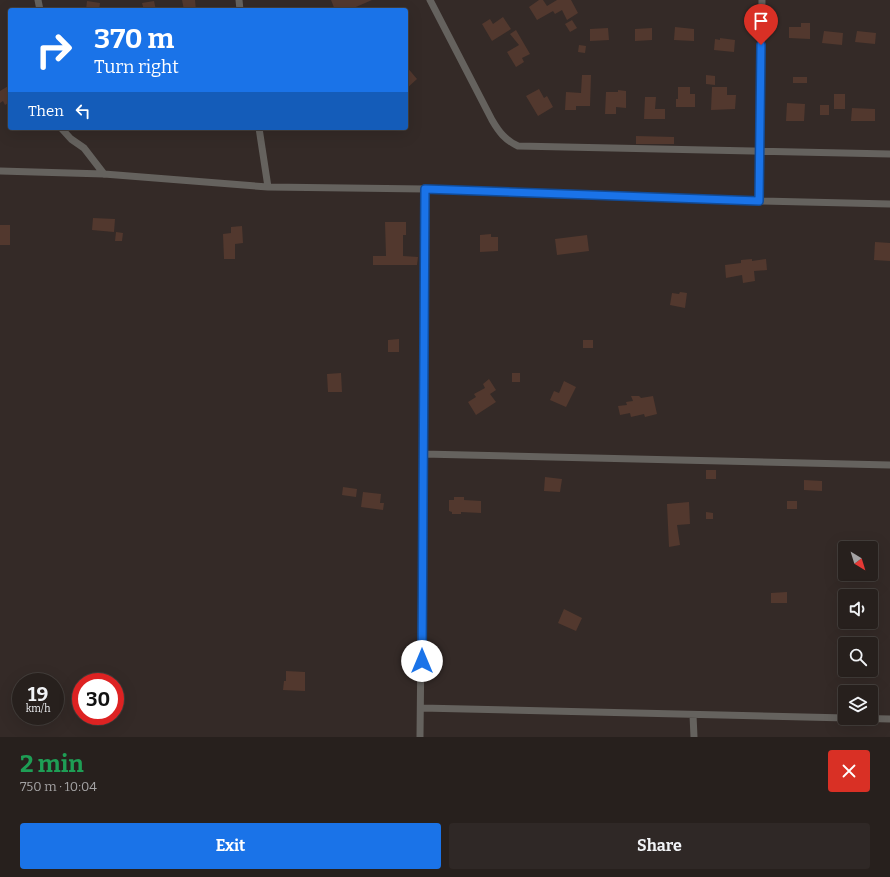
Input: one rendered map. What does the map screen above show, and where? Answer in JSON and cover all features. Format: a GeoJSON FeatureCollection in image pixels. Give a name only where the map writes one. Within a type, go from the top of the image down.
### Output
{"type":"FeatureCollection","features":[{"type":"Feature","properties":{"kind":"street"},"geometry":{"type":"LineString","coordinates":[[430,0],[499,133],[508,141],[518,146],[890,154]]}},
{"type":"Feature","properties":{"kind":"street"},"geometry":{"type":"LineString","coordinates":[[759,201],[762,0]]}},
{"type":"Feature","properties":{"kind":"street"},"geometry":{"type":"LineString","coordinates":[[63,130],[71,139],[84,148],[104,174]]}},
{"type":"Feature","properties":{"kind":"street"},"geometry":{"type":"LineString","coordinates":[[259,130],[268,187]]}},
{"type":"Feature","properties":{"kind":"street"},"geometry":{"type":"LineString","coordinates":[[0,171],[104,174],[268,187],[425,189],[759,201],[890,204]]}},
{"type":"Feature","properties":{"kind":"street"},"geometry":{"type":"LineString","coordinates":[[420,737],[425,189]]}},
{"type":"Feature","properties":{"kind":"street"},"geometry":{"type":"LineString","coordinates":[[423,454],[890,465]]}},
{"type":"Feature","properties":{"kind":"street"},"geometry":{"type":"LineString","coordinates":[[421,708],[890,719]]}},
{"type":"Feature","properties":{"kind":"street"},"geometry":{"type":"LineString","coordinates":[[693,715],[694,737]]}},
{"type":"Feature","properties":{"kind":"building"},"geometry":{"type":"Polygon","coordinates":[[[182,0],[195,0],[196,8],[184,8],[182,0]]]}},
{"type":"Feature","properties":{"kind":"building"},"geometry":{"type":"Polygon","coordinates":[[[331,0],[372,0],[354,8],[334,8],[331,0]]]}},
{"type":"Feature","properties":{"kind":"building"},"geometry":{"type":"Polygon","coordinates":[[[539,0],[543,0],[547,6],[557,0],[571,0],[578,13],[567,20],[562,10],[555,14],[553,11],[537,20],[529,7],[539,0]]]}},
{"type":"Feature","properties":{"kind":"building"},"geometry":{"type":"Polygon","coordinates":[[[87,1],[100,3],[99,8],[86,8],[87,1]]]}},
{"type":"Feature","properties":{"kind":"building"},"geometry":{"type":"Polygon","coordinates":[[[154,1],[156,8],[143,8],[142,3],[154,1]]]}},
{"type":"Feature","properties":{"kind":"building"},"geometry":{"type":"Polygon","coordinates":[[[503,17],[511,29],[492,41],[482,24],[490,19],[493,24],[503,17]]]}},
{"type":"Feature","properties":{"kind":"building"},"geometry":{"type":"Polygon","coordinates":[[[572,20],[577,28],[570,32],[565,24],[572,20]]]}},
{"type":"Feature","properties":{"kind":"building"},"geometry":{"type":"Polygon","coordinates":[[[801,23],[810,23],[810,39],[789,38],[789,27],[801,27],[801,23]]]}},
{"type":"Feature","properties":{"kind":"building"},"geometry":{"type":"Polygon","coordinates":[[[675,27],[694,29],[694,41],[674,40],[675,27]]]}},
{"type":"Feature","properties":{"kind":"building"},"geometry":{"type":"Polygon","coordinates":[[[608,28],[609,40],[590,41],[590,29],[608,28]]]}},
{"type":"Feature","properties":{"kind":"building"},"geometry":{"type":"Polygon","coordinates":[[[652,28],[652,40],[635,41],[635,29],[652,28]]]}},
{"type":"Feature","properties":{"kind":"building"},"geometry":{"type":"Polygon","coordinates":[[[516,30],[530,54],[522,58],[524,62],[516,67],[507,52],[519,45],[510,34],[516,30]]]}},
{"type":"Feature","properties":{"kind":"building"},"geometry":{"type":"Polygon","coordinates":[[[824,31],[843,33],[842,45],[822,43],[824,31]]]}},
{"type":"Feature","properties":{"kind":"building"},"geometry":{"type":"Polygon","coordinates":[[[857,31],[876,33],[875,44],[855,42],[857,31]]]}},
{"type":"Feature","properties":{"kind":"building"},"geometry":{"type":"Polygon","coordinates":[[[720,38],[735,40],[734,52],[714,50],[715,39],[720,40],[720,38]]]}},
{"type":"Feature","properties":{"kind":"building"},"geometry":{"type":"Polygon","coordinates":[[[579,45],[586,46],[585,53],[578,52],[579,45]]]}},
{"type":"Feature","properties":{"kind":"building"},"geometry":{"type":"Polygon","coordinates":[[[408,68],[417,79],[408,87],[408,68]]]}},
{"type":"Feature","properties":{"kind":"building"},"geometry":{"type":"Polygon","coordinates":[[[582,75],[591,75],[590,106],[576,106],[576,110],[565,110],[566,92],[581,93],[582,75]]]}},
{"type":"Feature","properties":{"kind":"building"},"geometry":{"type":"Polygon","coordinates":[[[706,75],[715,76],[715,85],[706,84],[706,75]]]}},
{"type":"Feature","properties":{"kind":"building"},"geometry":{"type":"Polygon","coordinates":[[[793,77],[807,77],[807,83],[793,83],[793,77]]]}},
{"type":"Feature","properties":{"kind":"building"},"geometry":{"type":"Polygon","coordinates":[[[8,86],[8,103],[5,105],[3,101],[0,103],[0,91],[8,86]]]}},
{"type":"Feature","properties":{"kind":"building"},"geometry":{"type":"Polygon","coordinates":[[[678,87],[690,87],[690,94],[695,94],[695,107],[676,107],[678,87]]]}},
{"type":"Feature","properties":{"kind":"building"},"geometry":{"type":"Polygon","coordinates":[[[712,87],[727,87],[727,95],[736,95],[735,109],[711,110],[712,87]]]}},
{"type":"Feature","properties":{"kind":"building"},"geometry":{"type":"Polygon","coordinates":[[[539,89],[544,98],[547,96],[553,107],[538,116],[526,96],[539,89]]]}},
{"type":"Feature","properties":{"kind":"building"},"geometry":{"type":"Polygon","coordinates":[[[618,90],[626,91],[626,108],[616,107],[616,114],[605,114],[606,92],[618,92],[618,90]]]}},
{"type":"Feature","properties":{"kind":"building"},"geometry":{"type":"Polygon","coordinates":[[[834,94],[845,94],[845,109],[834,109],[834,94]]]}},
{"type":"Feature","properties":{"kind":"building"},"geometry":{"type":"Polygon","coordinates":[[[645,97],[656,97],[655,109],[665,109],[665,119],[644,119],[645,97]]]}},
{"type":"Feature","properties":{"kind":"building"},"geometry":{"type":"Polygon","coordinates":[[[787,103],[805,104],[804,121],[786,121],[787,103]]]}},
{"type":"Feature","properties":{"kind":"building"},"geometry":{"type":"Polygon","coordinates":[[[820,105],[829,105],[829,115],[820,115],[820,105]]]}},
{"type":"Feature","properties":{"kind":"building"},"geometry":{"type":"Polygon","coordinates":[[[852,108],[875,109],[875,121],[851,121],[852,108]]]}},
{"type":"Feature","properties":{"kind":"building"},"geometry":{"type":"Polygon","coordinates":[[[636,136],[674,137],[674,144],[636,144],[636,136]]]}},
{"type":"Feature","properties":{"kind":"building"},"geometry":{"type":"Polygon","coordinates":[[[93,218],[115,219],[114,232],[92,230],[93,218]]]}},
{"type":"Feature","properties":{"kind":"building"},"geometry":{"type":"Polygon","coordinates":[[[385,222],[406,222],[406,235],[403,235],[403,256],[418,257],[417,265],[373,265],[373,256],[386,256],[385,222]]]}},
{"type":"Feature","properties":{"kind":"building"},"geometry":{"type":"Polygon","coordinates":[[[0,225],[10,225],[10,245],[0,245],[0,225]]]}},
{"type":"Feature","properties":{"kind":"building"},"geometry":{"type":"Polygon","coordinates":[[[242,226],[243,243],[235,244],[235,259],[224,259],[223,234],[231,233],[231,227],[242,226]]]}},
{"type":"Feature","properties":{"kind":"building"},"geometry":{"type":"Polygon","coordinates":[[[116,232],[123,233],[122,241],[115,241],[116,232]]]}},
{"type":"Feature","properties":{"kind":"building"},"geometry":{"type":"Polygon","coordinates":[[[491,234],[491,237],[498,237],[498,251],[480,252],[480,235],[491,234]]]}},
{"type":"Feature","properties":{"kind":"building"},"geometry":{"type":"Polygon","coordinates":[[[587,235],[589,251],[557,255],[555,239],[587,235]]]}},
{"type":"Feature","properties":{"kind":"building"},"geometry":{"type":"Polygon","coordinates":[[[875,242],[890,243],[890,261],[874,260],[875,242]]]}},
{"type":"Feature","properties":{"kind":"building"},"geometry":{"type":"Polygon","coordinates":[[[752,259],[752,261],[766,259],[767,270],[754,271],[755,281],[743,283],[742,275],[726,278],[725,265],[741,263],[741,260],[752,259]]]}},
{"type":"Feature","properties":{"kind":"building"},"geometry":{"type":"Polygon","coordinates":[[[680,292],[687,293],[685,308],[670,305],[672,293],[679,294],[680,292]]]}},
{"type":"Feature","properties":{"kind":"building"},"geometry":{"type":"Polygon","coordinates":[[[399,339],[399,352],[388,352],[388,340],[399,339]]]}},
{"type":"Feature","properties":{"kind":"building"},"geometry":{"type":"Polygon","coordinates":[[[583,340],[593,340],[593,348],[583,348],[583,340]]]}},
{"type":"Feature","properties":{"kind":"building"},"geometry":{"type":"Polygon","coordinates":[[[341,373],[342,392],[328,392],[327,374],[341,373]]]}},
{"type":"Feature","properties":{"kind":"building"},"geometry":{"type":"Polygon","coordinates":[[[512,373],[520,373],[520,382],[512,382],[512,373]]]}},
{"type":"Feature","properties":{"kind":"building"},"geometry":{"type":"Polygon","coordinates":[[[489,379],[496,390],[490,394],[496,402],[476,415],[468,402],[476,397],[474,394],[485,388],[483,384],[489,379]]]}},
{"type":"Feature","properties":{"kind":"building"},"geometry":{"type":"Polygon","coordinates":[[[564,381],[576,387],[566,407],[550,400],[554,391],[559,393],[564,381]]]}},
{"type":"Feature","properties":{"kind":"building"},"geometry":{"type":"Polygon","coordinates":[[[631,396],[639,396],[641,398],[653,396],[657,414],[645,417],[644,414],[631,417],[630,413],[620,415],[618,406],[627,405],[626,402],[633,401],[631,396]]]}},
{"type":"Feature","properties":{"kind":"building"},"geometry":{"type":"Polygon","coordinates":[[[706,470],[716,470],[716,479],[706,479],[706,470]]]}},
{"type":"Feature","properties":{"kind":"building"},"geometry":{"type":"Polygon","coordinates":[[[545,477],[562,479],[560,492],[544,491],[545,477]]]}},
{"type":"Feature","properties":{"kind":"building"},"geometry":{"type":"Polygon","coordinates":[[[804,480],[822,481],[822,491],[804,490],[804,480]]]}},
{"type":"Feature","properties":{"kind":"building"},"geometry":{"type":"Polygon","coordinates":[[[343,487],[357,489],[356,497],[342,495],[343,487]]]}},
{"type":"Feature","properties":{"kind":"building"},"geometry":{"type":"Polygon","coordinates":[[[363,492],[381,494],[380,503],[384,503],[383,510],[361,507],[363,492]]]}},
{"type":"Feature","properties":{"kind":"building"},"geometry":{"type":"Polygon","coordinates":[[[454,497],[464,497],[464,500],[481,501],[481,513],[461,512],[461,514],[452,514],[452,512],[449,511],[449,500],[454,500],[454,497]]]}},
{"type":"Feature","properties":{"kind":"building"},"geometry":{"type":"Polygon","coordinates":[[[787,501],[797,501],[797,509],[787,509],[787,501]]]}},
{"type":"Feature","properties":{"kind":"building"},"geometry":{"type":"Polygon","coordinates":[[[689,502],[690,524],[677,525],[680,545],[669,547],[667,504],[689,502]]]}},
{"type":"Feature","properties":{"kind":"building"},"geometry":{"type":"Polygon","coordinates":[[[706,512],[713,513],[713,519],[706,519],[706,512]]]}},
{"type":"Feature","properties":{"kind":"building"},"geometry":{"type":"Polygon","coordinates":[[[787,592],[787,603],[771,603],[771,593],[787,592]]]}},
{"type":"Feature","properties":{"kind":"building"},"geometry":{"type":"Polygon","coordinates":[[[564,609],[582,618],[576,631],[558,623],[564,609]]]}},
{"type":"Feature","properties":{"kind":"building"},"geometry":{"type":"Polygon","coordinates":[[[286,671],[305,672],[305,691],[283,690],[284,681],[286,681],[286,671]]]}},
{"type":"Feature","properties":{"kind":"route"},"geometry":{"type":"LineString","coordinates":[[422,661],[425,189],[759,201],[761,45]]}}]}
